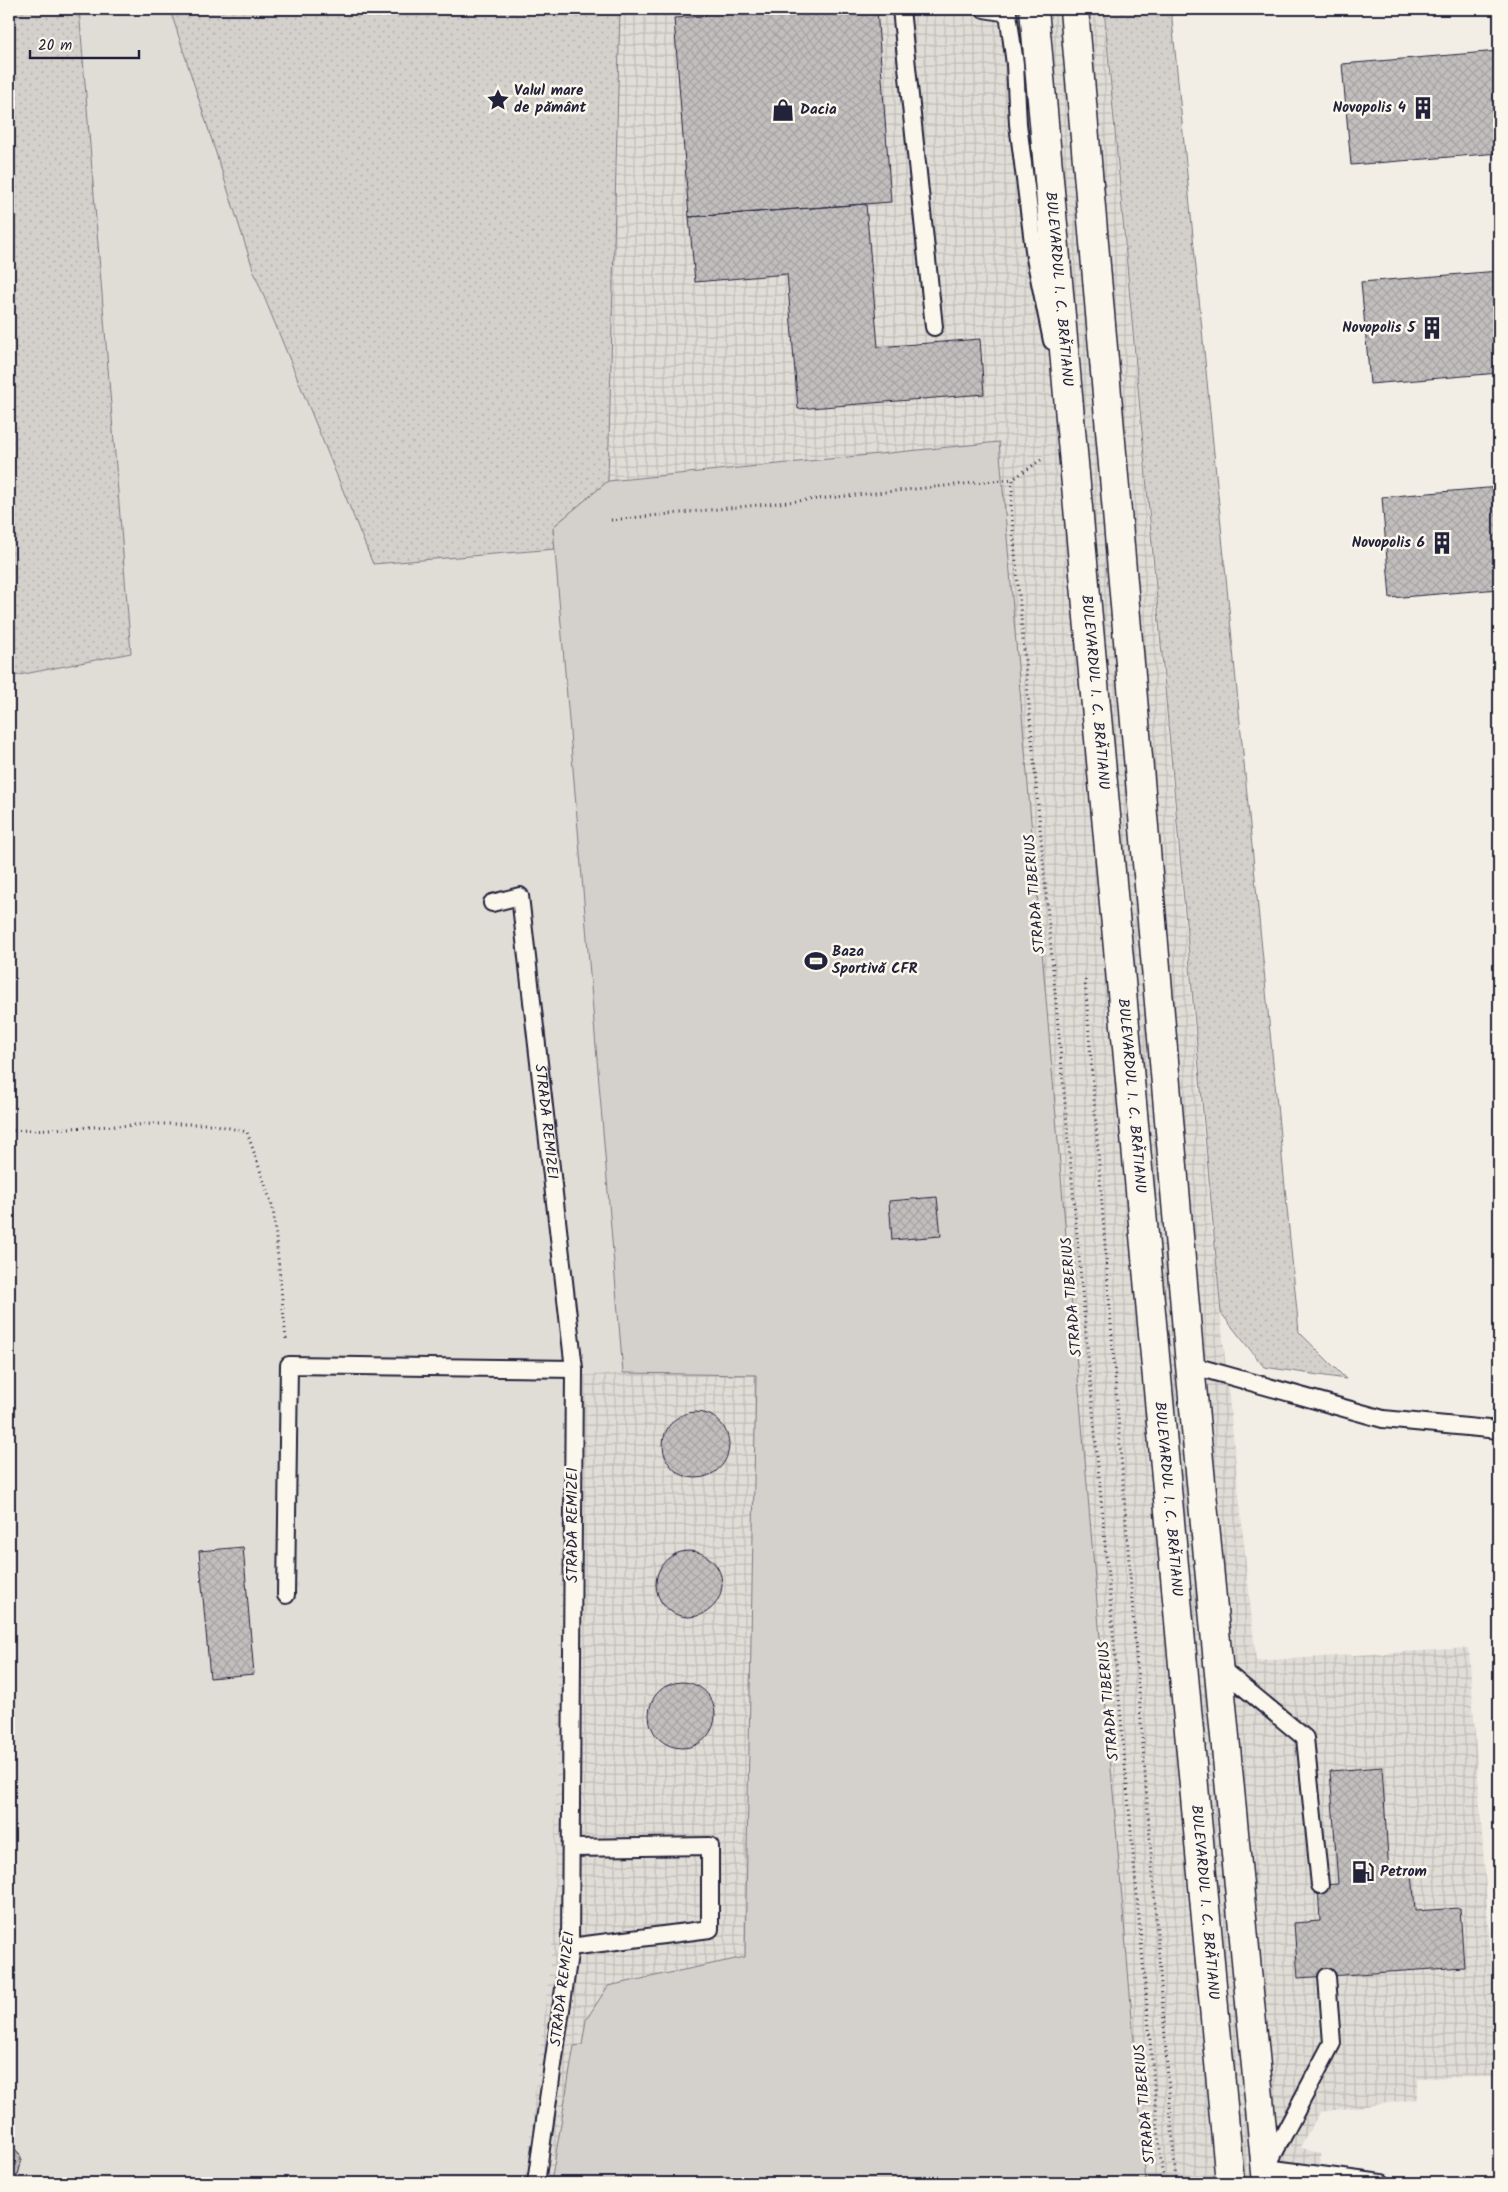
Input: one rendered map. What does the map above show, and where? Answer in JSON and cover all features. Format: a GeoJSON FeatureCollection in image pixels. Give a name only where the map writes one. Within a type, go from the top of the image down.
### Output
{"type":"FeatureCollection","features":[{"type":"Feature","properties":{"kind":"main road","name":"BULEVARDUL I. C. BRĂTIANU"},"geometry":{"type":"LineString","coordinates":[[1034,9],[1230,2183]]}},
{"type":"Feature","properties":{"kind":"main road"},"geometry":{"type":"LineString","coordinates":[[1074,9],[1190,1366],[1267,2176]]}},
{"type":"Feature","properties":{"kind":"lane"},"geometry":{"type":"LineString","coordinates":[[902,9],[934,327]]}},
{"type":"Feature","properties":{"kind":"lane"},"geometry":{"type":"LineString","coordinates":[[984,9],[1008,13],[1015,64],[1018,124],[1035,258],[1072,441]]}},
{"type":"Feature","properties":{"kind":"lane","name":"STRADA REMIZEI"},"geometry":{"type":"LineString","coordinates":[[492,903],[520,896],[574,1368],[570,1947],[536,2183]]}},
{"type":"Feature","properties":{"kind":"lane"},"geometry":{"type":"LineString","coordinates":[[286,1595],[289,1365],[574,1368]]}},
{"type":"Feature","properties":{"kind":"lane"},"geometry":{"type":"LineString","coordinates":[[1190,1366],[1384,1419],[1499,1430]]}},
{"type":"Feature","properties":{"kind":"lane"},"geometry":{"type":"LineString","coordinates":[[1218,1666],[1305,1738],[1320,1885]]}},
{"type":"Feature","properties":{"kind":"lane"},"geometry":{"type":"LineString","coordinates":[[570,1947],[710,1929],[710,1846],[572,1848]]}},
{"type":"Feature","properties":{"kind":"lane"},"geometry":{"type":"LineString","coordinates":[[1327,1976],[1332,2042],[1267,2176],[1382,2183]]}},
{"type":"Feature","properties":{"kind":"path"},"geometry":{"type":"LineString","coordinates":[[611,520],[1013,479],[1072,441]]}},
{"type":"Feature","properties":{"kind":"path"},"geometry":{"type":"LineString","coordinates":[[1040,452],[1042,470]]}},
{"type":"Feature","properties":{"kind":"path","name":"STRADA TIBERIUS"},"geometry":{"type":"LineString","coordinates":[[1013,479],[1012,517],[1163,2183]]}},
{"type":"Feature","properties":{"kind":"path"},"geometry":{"type":"LineString","coordinates":[[1085,974],[1176,2183]]}},
{"type":"Feature","properties":{"kind":"path"},"geometry":{"type":"LineString","coordinates":[[9,1130],[154,1124],[212,1124],[247,1132],[273,1208],[289,1365]]}},
{"type":"Feature","properties":{"kind":"shaded area"},"geometry":{"type":"Polygon","coordinates":[[[9,9],[79,9],[131,653],[9,677],[9,9]]]}},
{"type":"Feature","properties":{"kind":"shaded area"},"geometry":{"type":"Polygon","coordinates":[[[79,9],[170,9],[254,272],[373,564],[555,549],[623,1373],[564,1376],[553,1937],[524,2183],[9,2183],[9,677],[131,653],[79,9]]]}},
{"type":"Feature","properties":{"kind":"shaded area"},"geometry":{"type":"Polygon","coordinates":[[[170,9],[620,9],[608,481],[553,527],[555,549],[373,564],[254,272],[170,9]]]}},
{"type":"Feature","properties":{"kind":"shaded area"},"geometry":{"type":"Polygon","coordinates":[[[620,9],[1103,9],[1211,1221],[1256,1661],[1469,1648],[1499,2077],[1418,2078],[1418,2099],[1320,2112],[1300,2147],[1320,2154],[1322,2183],[524,2183],[553,1937],[564,1376],[623,1373],[553,527],[608,481],[620,9]]]}},
{"type":"Feature","properties":{"kind":"shaded area"},"geometry":{"type":"Polygon","coordinates":[[[1104,9],[1171,9],[1299,1332],[1346,1379],[1264,1367],[1221,1313],[1104,9]]]}},
{"type":"Feature","properties":{"kind":"shaded area","name":"Baza Sportivă CFR"},"geometry":{"type":"Polygon","coordinates":[[[999,442],[1146,2183],[551,2183],[574,2046],[582,2045],[586,2020],[608,1986],[745,1957],[756,1375],[623,1373],[553,527],[608,481],[999,442]]]}},
{"type":"Feature","properties":{"kind":"building","name":"Dacia"},"geometry":{"type":"Polygon","coordinates":[[[705,9],[877,9],[891,202],[689,217],[674,18],[705,16],[705,9]]]}},
{"type":"Feature","properties":{"kind":"building","name":"Novopolis 4"},"geometry":{"type":"Polygon","coordinates":[[[1499,51],[1499,153],[1351,165],[1342,64],[1499,51]]]}},
{"type":"Feature","properties":{"kind":"building"},"geometry":{"type":"Polygon","coordinates":[[[866,204],[878,347],[980,339],[984,394],[798,409],[787,274],[695,282],[689,217],[866,204]]]}},
{"type":"Feature","properties":{"kind":"building","name":"Novopolis 5"},"geometry":{"type":"Polygon","coordinates":[[[1499,271],[1499,373],[1370,384],[1361,282],[1499,271]]]}},
{"type":"Feature","properties":{"kind":"building","name":"Novopolis 6"},"geometry":{"type":"Polygon","coordinates":[[[1499,487],[1499,589],[1390,598],[1382,497],[1499,487]]]}},
{"type":"Feature","properties":{"kind":"building"},"geometry":{"type":"Polygon","coordinates":[[[937,1197],[941,1236],[892,1240],[889,1201],[937,1197]]]}},
{"type":"Feature","properties":{"kind":"building"},"geometry":{"type":"Polygon","coordinates":[[[689,1412],[703,1412],[715,1417],[724,1426],[729,1438],[727,1458],[720,1469],[703,1478],[689,1478],[677,1473],[668,1464],[663,1452],[663,1438],[668,1426],[677,1417],[689,1412]]]}},
{"type":"Feature","properties":{"kind":"building"},"geometry":{"type":"Polygon","coordinates":[[[243,1547],[254,1674],[210,1678],[199,1551],[243,1547]]]}},
{"type":"Feature","properties":{"kind":"building"},"geometry":{"type":"Polygon","coordinates":[[[682,1551],[696,1551],[708,1556],[717,1565],[722,1577],[720,1597],[713,1608],[696,1617],[682,1617],[670,1612],[661,1603],[656,1591],[656,1577],[661,1565],[670,1556],[682,1551]]]}},
{"type":"Feature","properties":{"kind":"building"},"geometry":{"type":"Polygon","coordinates":[[[675,1682],[689,1682],[701,1687],[710,1696],[715,1708],[713,1728],[706,1739],[689,1748],[675,1748],[663,1743],[654,1734],[649,1722],[649,1708],[654,1696],[663,1687],[675,1682]]]}},
{"type":"Feature","properties":{"kind":"building","name":"Petrom"},"geometry":{"type":"Polygon","coordinates":[[[1382,1767],[1389,1873],[1412,1871],[1415,1911],[1460,1908],[1464,1967],[1298,1978],[1294,1923],[1320,1921],[1318,1885],[1338,1884],[1330,1771],[1382,1767]]]}},
{"type":"Feature","properties":{"kind":"building"},"geometry":{"type":"Polygon","coordinates":[[[9,2145],[21,2157],[21,2163],[18,2175],[9,2181],[9,2145]]]}},
{"type":"Feature","properties":{"kind":"place","name":"Valul mare de pământ"},"geometry":{"type":"Point","coordinates":[498,100]}},
{"type":"Feature","properties":{"kind":"place","name":"Novopolis 4"},"geometry":{"type":"Point","coordinates":[1423,108]}},
{"type":"Feature","properties":{"kind":"place","name":"Dacia"},"geometry":{"type":"Point","coordinates":[783,110]}},
{"type":"Feature","properties":{"kind":"place","name":"Novopolis 5"},"geometry":{"type":"Point","coordinates":[1432,328]}},
{"type":"Feature","properties":{"kind":"place","name":"Novopolis 6"},"geometry":{"type":"Point","coordinates":[1442,543]}},
{"type":"Feature","properties":{"kind":"place","name":"Baza Sportivă CFR"},"geometry":{"type":"Point","coordinates":[816,961]}},
{"type":"Feature","properties":{"kind":"place","name":"Petrom"},"geometry":{"type":"Point","coordinates":[1363,1872]}}]}
